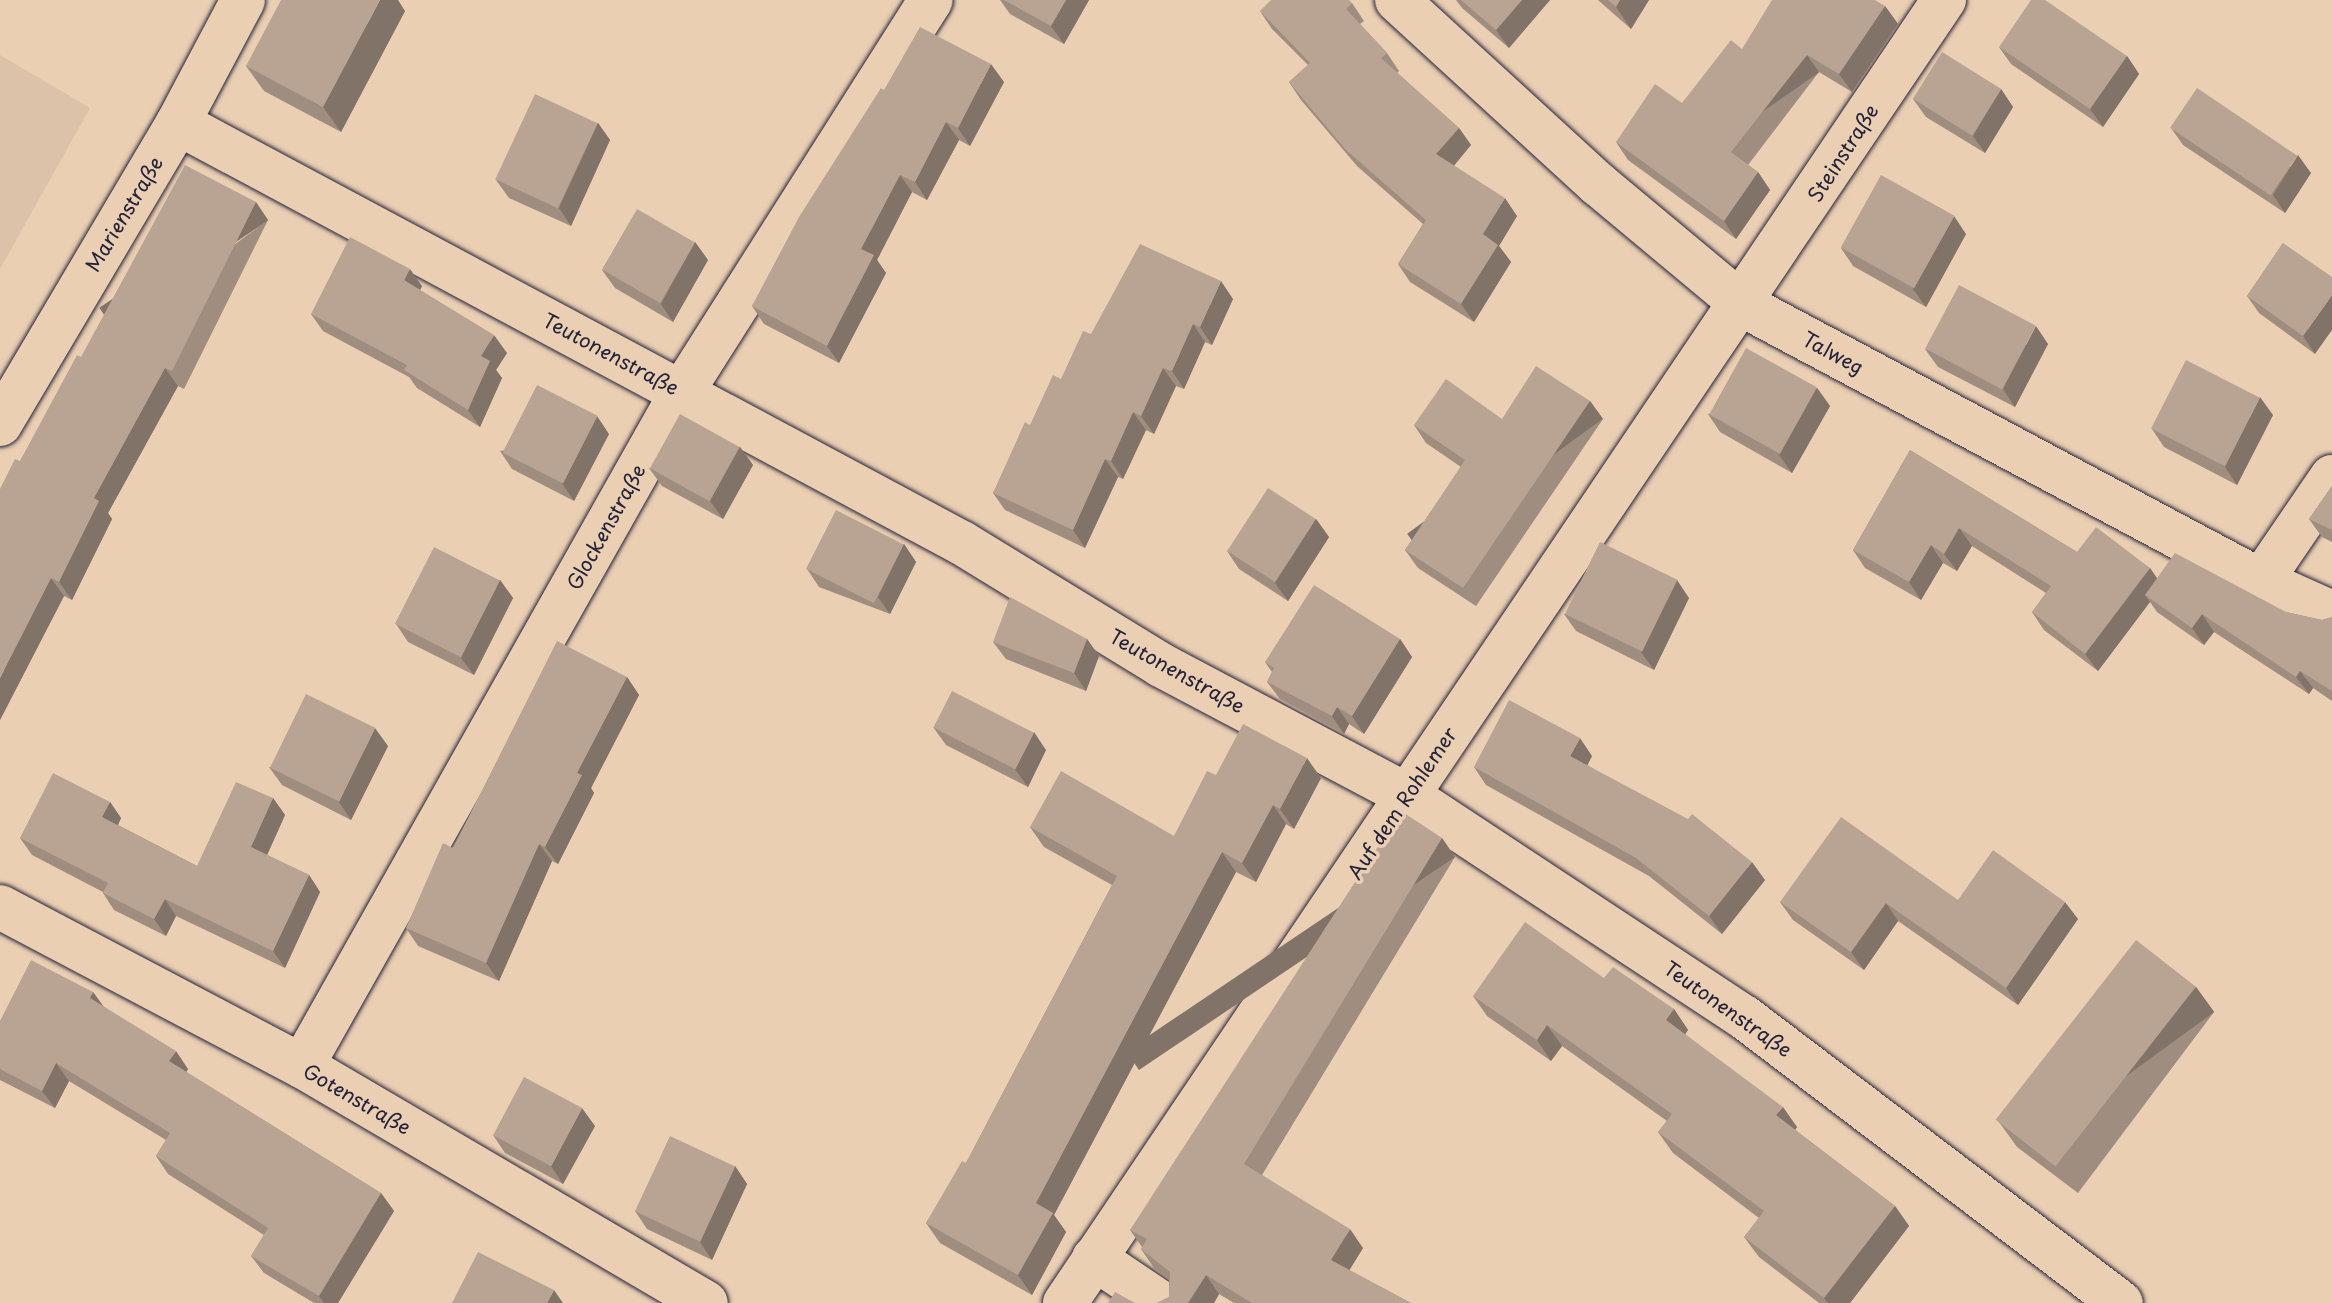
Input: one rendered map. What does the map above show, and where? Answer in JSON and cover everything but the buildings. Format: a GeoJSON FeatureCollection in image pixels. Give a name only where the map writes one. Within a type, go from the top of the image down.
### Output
{"type":"FeatureCollection","features":[{"type":"Feature","properties":{"kind":"street","name":"Marienstraße"},"geometry":{"type":"LineString","coordinates":[[0,424],[178,123],[243,0]]}},
{"type":"Feature","properties":{"kind":"street","name":"Glockenstraße"},"geometry":{"type":"LineString","coordinates":[[302,1066],[682,392],[931,0]]}},
{"type":"Feature","properties":{"kind":"street","name":"Steinstraße"},"geometry":{"type":"LineString","coordinates":[[1743,305],[1944,0]]}},
{"type":"Feature","properties":{"kind":"street","name":"Talweg"},"geometry":{"type":"LineString","coordinates":[[1407,3],[1598,184],[1743,305],[2261,581],[2332,613]]}},
{"type":"Feature","properties":{"kind":"street","name":"Teutonenstraße"},"geometry":{"type":"LineString","coordinates":[[178,123],[962,543],[1161,665],[1407,795],[1744,1017],[2121,1303]]}},
{"type":"Feature","properties":{"kind":"street","name":"Auf dem Rohlemer"},"geometry":{"type":"LineString","coordinates":[[1065,1303],[1407,795],[1743,305]]}},
{"type":"Feature","properties":{"kind":"street"},"geometry":{"type":"LineString","coordinates":[[2261,581],[2332,477]]}},
{"type":"Feature","properties":{"kind":"street","name":"Gotenstraße"},"geometry":{"type":"LineString","coordinates":[[0,907],[302,1066],[653,1290],[706,1303]]}},
{"type":"Feature","properties":{"kind":"street"},"geometry":{"type":"LineString","coordinates":[[1094,1258],[1161,1303]]}},
{"type":"Feature","properties":{"kind":"shaded area"},"geometry":{"type":"Polygon","coordinates":[[[0,55],[90,108],[0,269],[0,55]]]}}]}
